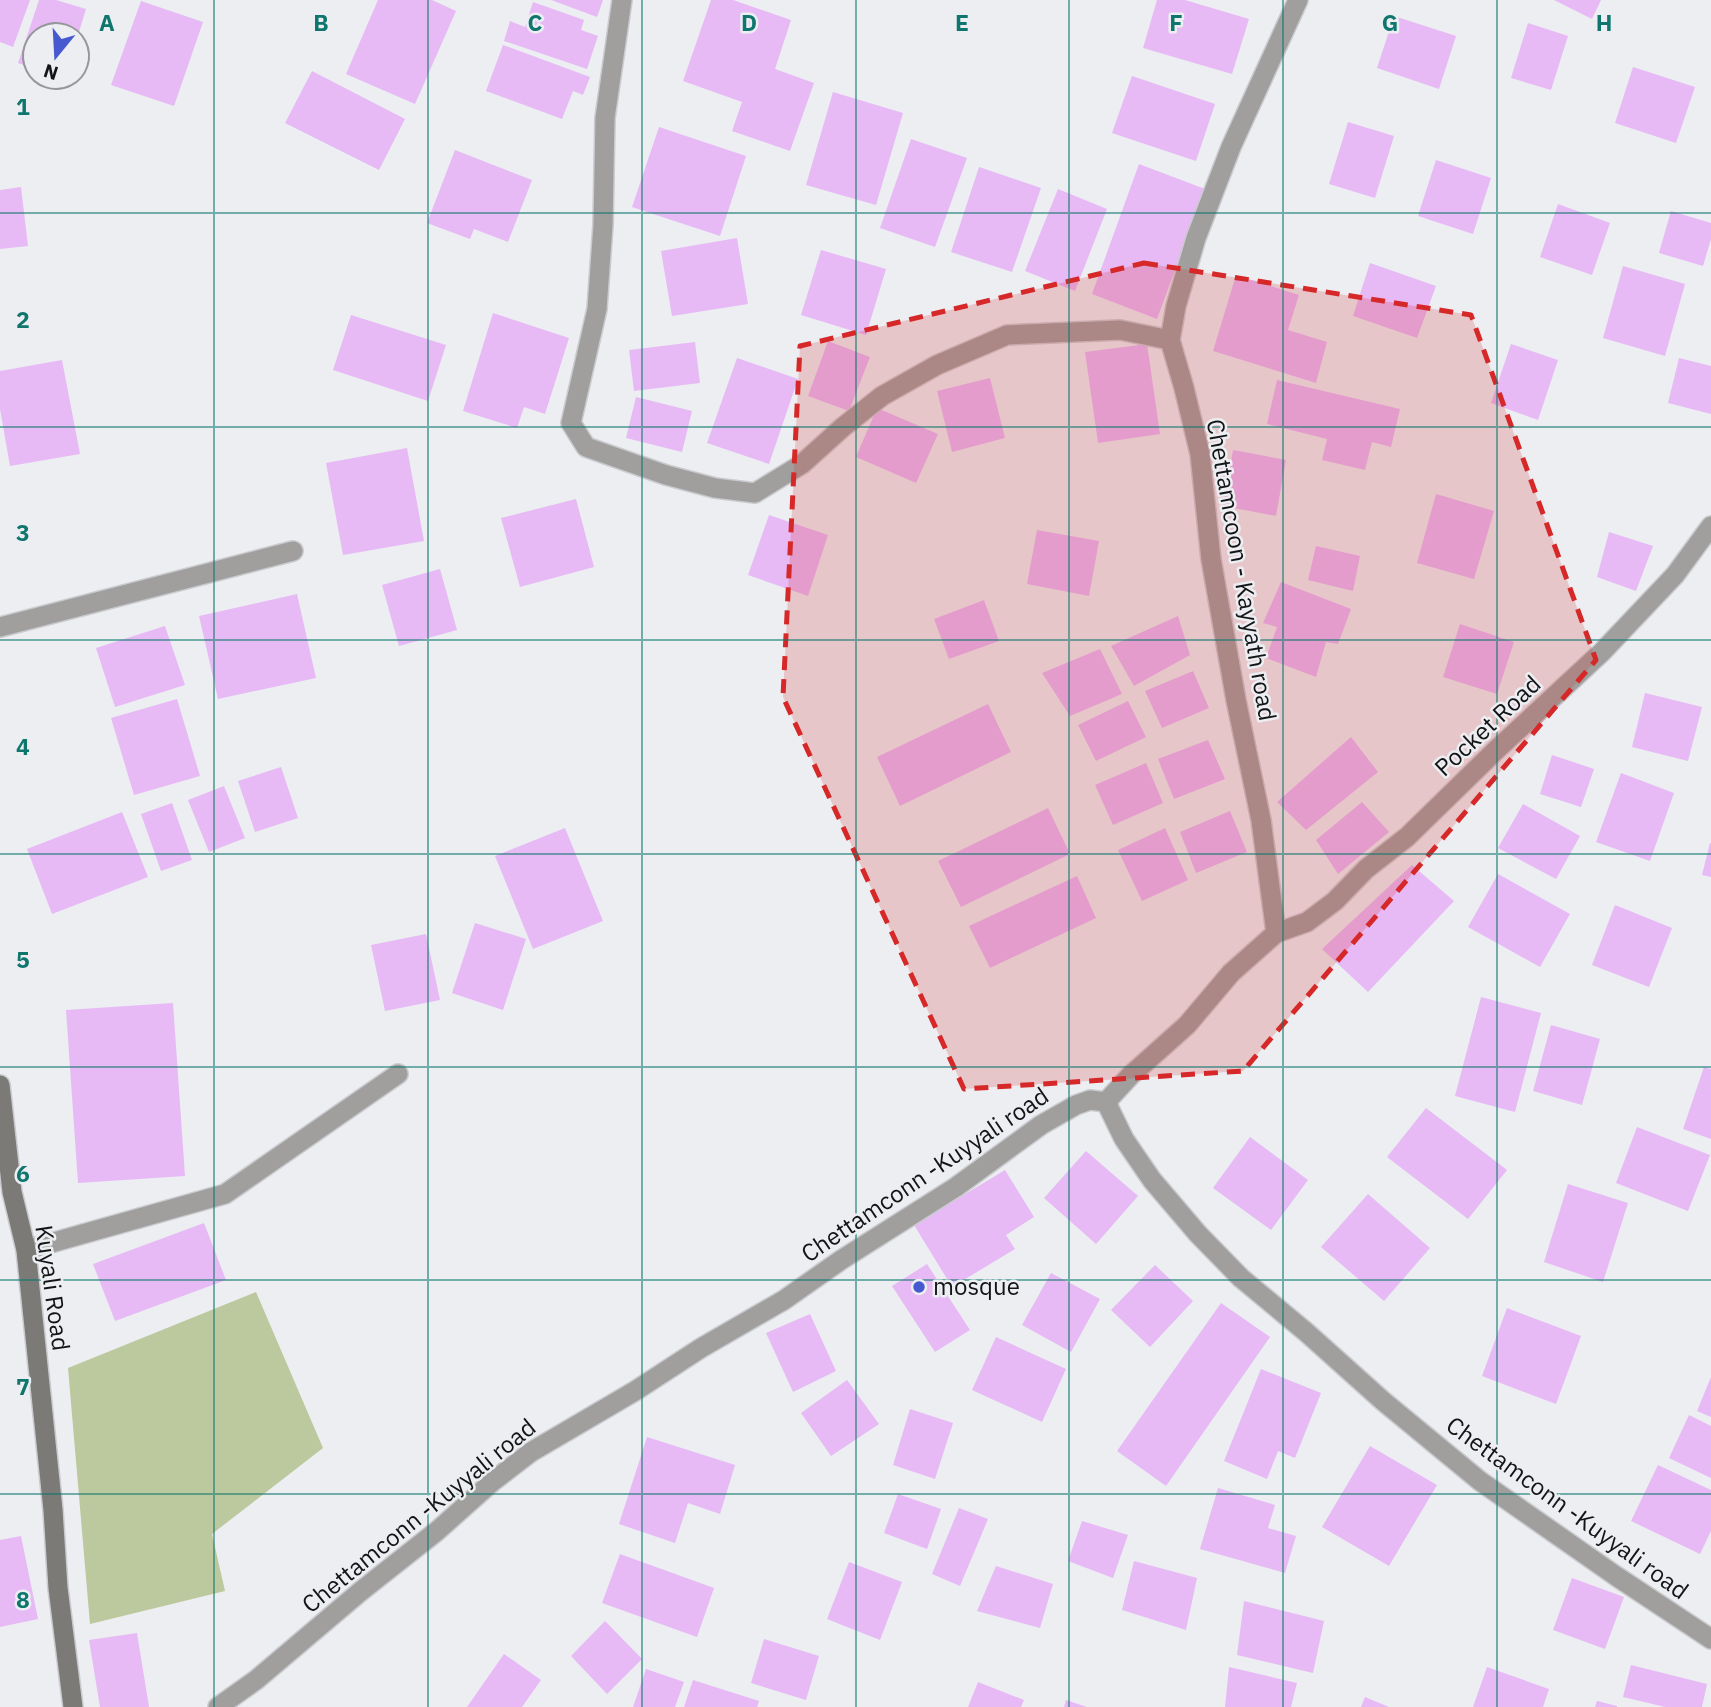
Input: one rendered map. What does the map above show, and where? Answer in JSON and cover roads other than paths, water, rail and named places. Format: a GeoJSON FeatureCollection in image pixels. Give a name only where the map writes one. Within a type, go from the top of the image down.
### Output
{"type":"FeatureCollection","features":[{"type":"Feature","properties":{"kind":"main road","name":"Kuyali Road"},"geometry":{"type":"LineString","coordinates":[[0,1085],[12,1192],[26,1250],[53,1510],[58,1588],[73,1707]]}},
{"type":"Feature","properties":{"kind":"street"},"geometry":{"type":"LineString","coordinates":[[622,0],[605,118],[603,225],[597,309],[571,423],[586,447],[666,475],[715,488],[755,493],[802,464],[882,396],[937,365],[1007,335],[1120,330],[1170,340]]}},
{"type":"Feature","properties":{"kind":"street","name":"Chettamcoon - Kayyath road"},"geometry":{"type":"LineString","coordinates":[[1276,933],[1261,820],[1211,559],[1200,454],[1170,340],[1176,306],[1196,238],[1231,147],[1298,0]]}},
{"type":"Feature","properties":{"kind":"street","name":"Pocket Road"},"geometry":{"type":"LineString","coordinates":[[1276,933],[1307,922],[1317,915],[1335,901],[1366,869],[1406,837],[1602,652],[1675,575],[1711,526]]}},
{"type":"Feature","properties":{"kind":"street"},"geometry":{"type":"LineString","coordinates":[[0,627],[293,551]]}},
{"type":"Feature","properties":{"kind":"street"},"geometry":{"type":"LineString","coordinates":[[1106,1102],[1131,1074],[1187,1025],[1231,973],[1276,933]]}},
{"type":"Feature","properties":{"kind":"street"},"geometry":{"type":"LineString","coordinates":[[26,1250],[225,1194],[398,1074]]}},
{"type":"Feature","properties":{"kind":"street","name":"Chettamconn -Kuyyali road"},"geometry":{"type":"LineString","coordinates":[[218,1707],[256,1680],[531,1452],[784,1300],[841,1259],[956,1187],[1041,1125],[1090,1100],[1106,1102],[1124,1139],[1152,1180],[1198,1234],[1241,1278],[1382,1401],[1480,1481],[1711,1639]]}},
{"type":"Feature","properties":{"kind":"place","name":"mosque"},"geometry":{"type":"Point","coordinates":[919,1287]}}]}
